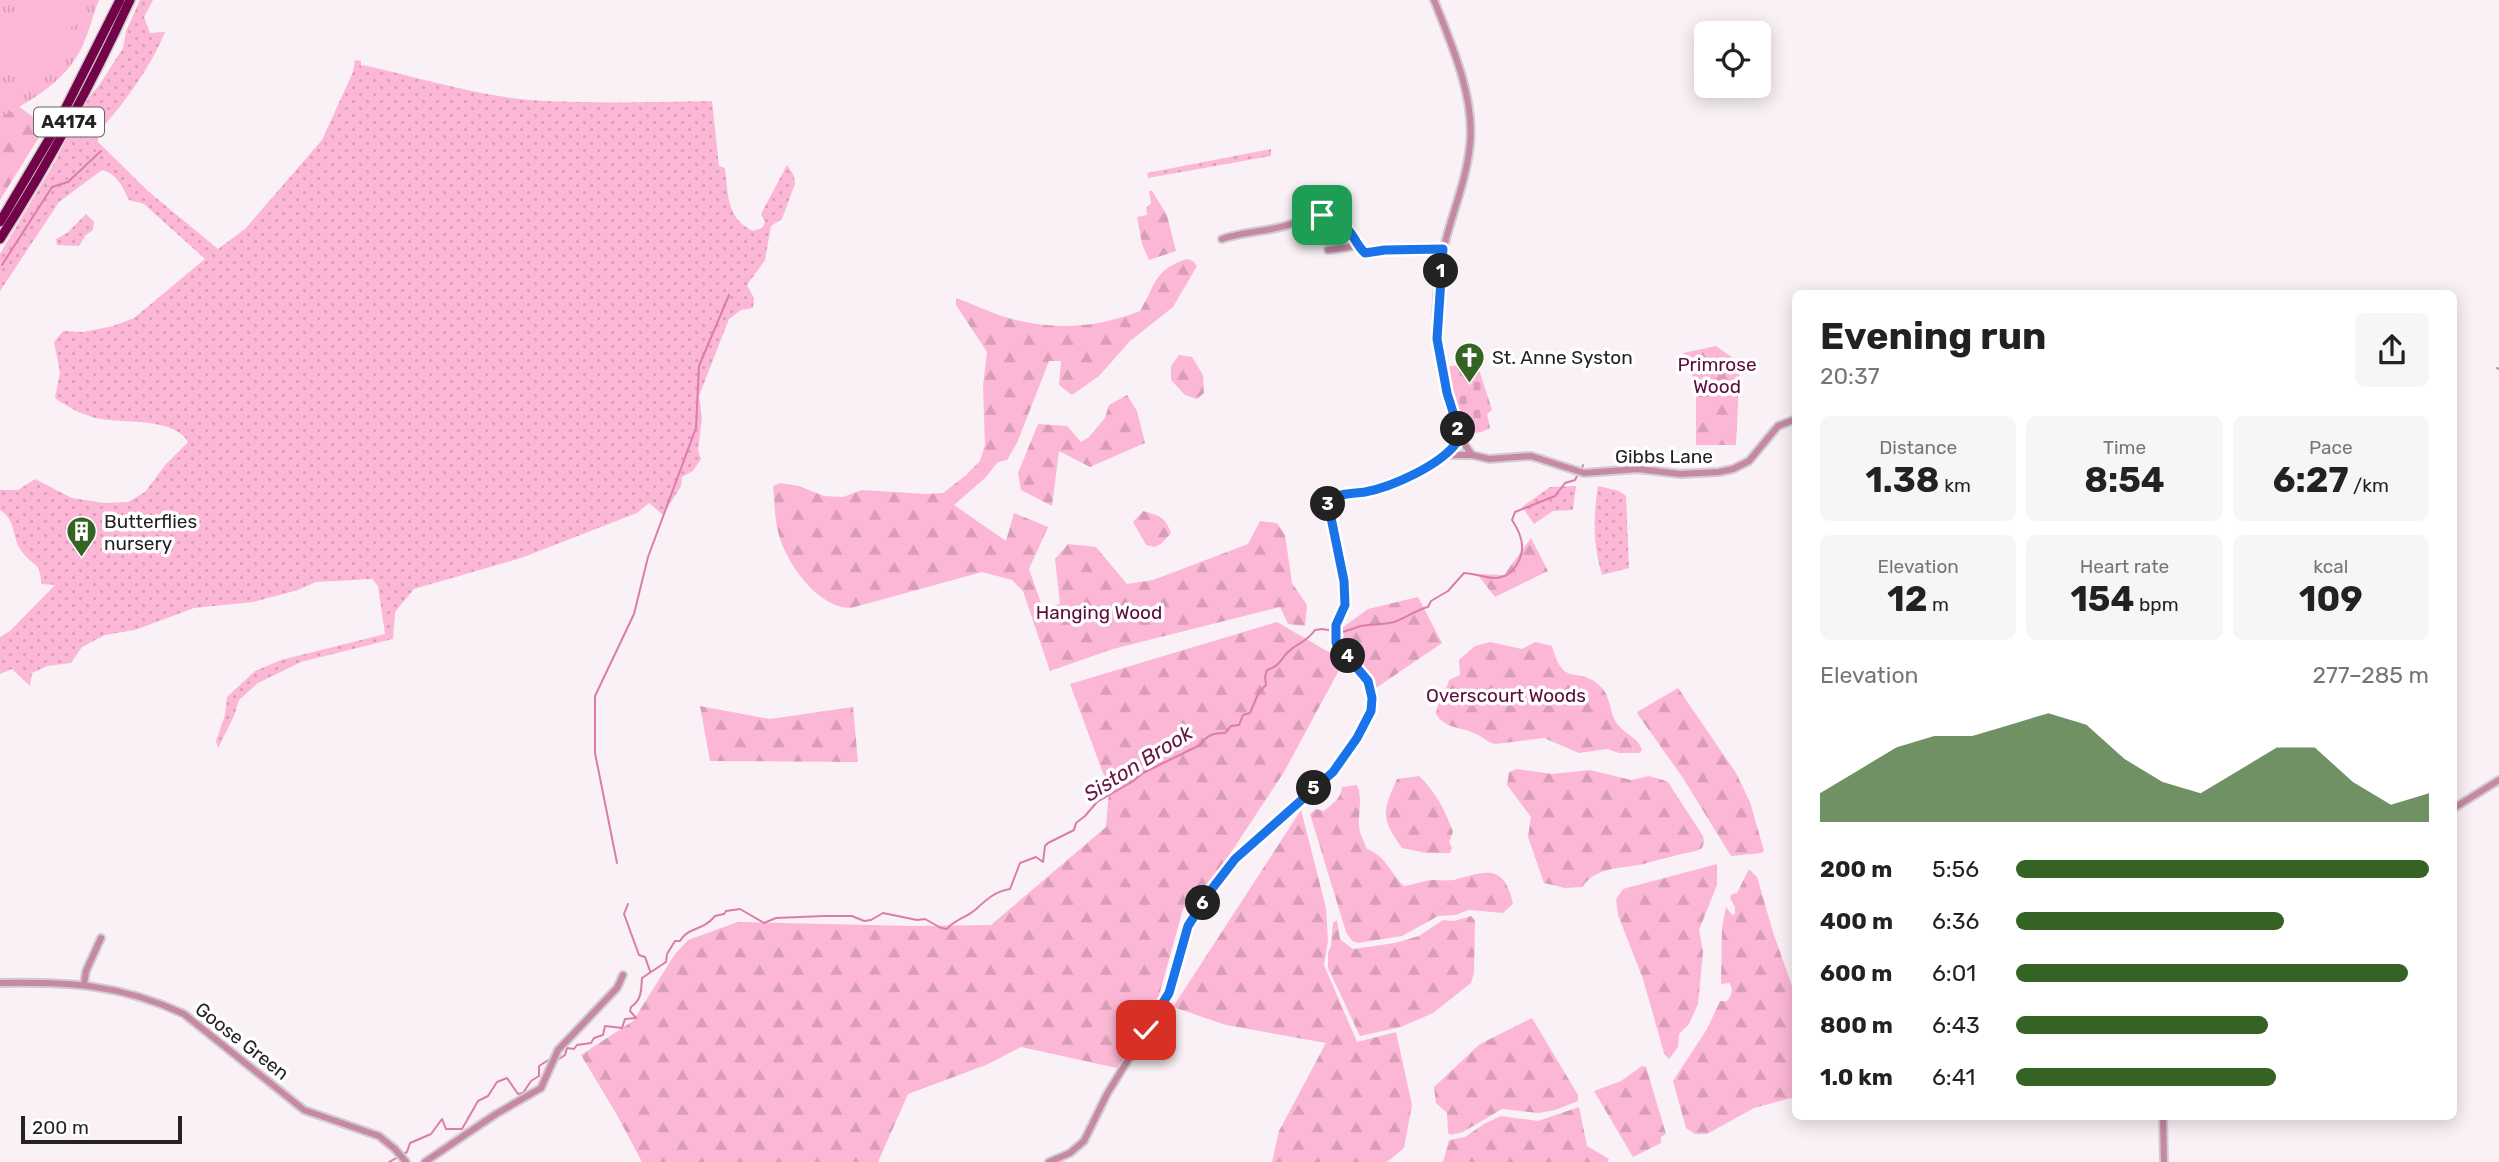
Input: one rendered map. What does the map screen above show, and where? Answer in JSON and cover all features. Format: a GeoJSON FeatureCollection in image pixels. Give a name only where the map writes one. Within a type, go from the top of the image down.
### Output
{"type":"FeatureCollection","features":[{"type":"Feature","properties":{"kind":"highway","name":"A4174"},"geometry":{"type":"LineString","coordinates":[[0,222],[55,129],[120,0]]}},
{"type":"Feature","properties":{"kind":"highway","name":"A4174"},"geometry":{"type":"LineString","coordinates":[[0,239],[102,61],[130,0]]}},
{"type":"Feature","properties":{"kind":"street"},"geometry":{"type":"LineString","coordinates":[[1434,0],[1460,67],[1471,142],[1443,249],[1437,339],[1458,435],[1472,455]]}},
{"type":"Feature","properties":{"kind":"street"},"geometry":{"type":"LineString","coordinates":[[1222,239],[1247,231],[1293,224],[1317,214],[1344,226],[1354,238],[1357,247],[1365,253],[1443,249]]}},
{"type":"Feature","properties":{"kind":"street"},"geometry":{"type":"LineString","coordinates":[[1328,250],[1357,247]]}},
{"type":"Feature","properties":{"kind":"street","name":"Gibbs Lane"},"geometry":{"type":"LineString","coordinates":[[1446,455],[1472,455],[1489,459],[1531,456],[1584,473],[1638,469],[1680,474],[1719,472],[1749,461],[1778,426],[1792,421]]}},
{"type":"Feature","properties":{"kind":"street"},"geometry":{"type":"LineString","coordinates":[[1049,1162],[1070,1153],[1084,1141],[1107,1094],[1169,993],[1188,926],[1211,890],[1235,859],[1333,772],[1366,723],[1372,704],[1371,690],[1368,681],[1354,662],[1339,648],[1336,632],[1345,605],[1344,581],[1328,503],[1344,494],[1366,492],[1389,485],[1446,455],[1457,442],[1458,435]]}},
{"type":"Feature","properties":{"kind":"street"},"geometry":{"type":"LineString","coordinates":[[2457,806],[2499,780]]}},
{"type":"Feature","properties":{"kind":"street"},"geometry":{"type":"LineString","coordinates":[[84,984],[86,971],[101,938]]}},
{"type":"Feature","properties":{"kind":"street"},"geometry":{"type":"LineString","coordinates":[[425,1162],[496,1114],[541,1088],[558,1050],[617,988],[623,975]]}},
{"type":"Feature","properties":{"kind":"street","name":"Goose Green"},"geometry":{"type":"LineString","coordinates":[[0,983],[84,984],[128,993],[184,1014],[304,1110],[379,1136],[404,1159]]}},
{"type":"Feature","properties":{"kind":"street"},"geometry":{"type":"LineString","coordinates":[[2163,1120],[2164,1162]]}},
{"type":"Feature","properties":{"kind":"green space"},"geometry":{"type":"Polygon","coordinates":[[[0,0],[99,0],[82,47],[67,70],[36,97],[0,118],[0,0]]]}},
{"type":"Feature","properties":{"kind":"green space"},"geometry":{"type":"Polygon","coordinates":[[[29,0],[75,0],[85,7],[39,75],[0,49],[0,43],[29,0]]]}},
{"type":"Feature","properties":{"kind":"green space"},"geometry":{"type":"Polygon","coordinates":[[[140,0],[153,0],[144,17],[150,33],[165,32],[136,85],[98,132],[98,142],[149,192],[218,249],[245,229],[322,140],[353,72],[355,60],[361,61],[361,67],[363,65],[509,98],[599,102],[712,101],[719,166],[725,168],[730,205],[744,226],[753,231],[762,228],[765,222],[761,214],[787,165],[794,176],[795,184],[782,219],[771,226],[765,260],[747,285],[754,298],[753,308],[741,310],[729,319],[699,396],[702,418],[698,450],[701,459],[693,471],[682,477],[681,486],[663,515],[649,503],[637,513],[521,558],[414,589],[395,612],[393,639],[301,662],[258,683],[239,700],[218,748],[216,741],[225,715],[227,697],[255,671],[281,660],[385,634],[378,586],[372,579],[316,582],[298,590],[253,602],[194,608],[135,630],[105,635],[82,647],[71,663],[47,666],[32,673],[30,686],[12,669],[0,674],[0,637],[10,631],[55,585],[41,584],[38,568],[19,548],[12,524],[0,510],[0,490],[18,490],[35,479],[72,498],[104,503],[128,502],[145,492],[166,464],[188,442],[182,434],[161,425],[95,418],[55,398],[60,372],[54,342],[63,331],[83,332],[113,326],[134,318],[205,259],[144,204],[129,200],[116,178],[102,170],[59,202],[0,291],[0,254],[56,160],[83,105],[123,48],[126,31],[140,0]]]}},
{"type":"Feature","properties":{"kind":"green space"},"geometry":{"type":"Polygon","coordinates":[[[18,106],[46,126],[0,200],[0,117],[18,106]]]}},
{"type":"Feature","properties":{"kind":"green space"},"geometry":{"type":"Polygon","coordinates":[[[1271,149],[1271,156],[1148,178],[1147,173],[1271,149]]]}},
{"type":"Feature","properties":{"kind":"green space"},"geometry":{"type":"Polygon","coordinates":[[[1149,191],[1152,191],[1167,215],[1176,251],[1149,260],[1142,244],[1137,217],[1147,215],[1146,207],[1151,204],[1149,191]]]}},
{"type":"Feature","properties":{"kind":"green space"},"geometry":{"type":"Polygon","coordinates":[[[86,214],[94,222],[93,230],[79,246],[57,245],[56,239],[67,233],[86,214]]]}},
{"type":"Feature","properties":{"kind":"green space","name":"Hanging Wood"},"geometry":{"type":"Polygon","coordinates":[[[1187,259],[1197,266],[1173,307],[1130,341],[1099,376],[1072,395],[1059,385],[1061,361],[1049,361],[1017,443],[1007,460],[998,462],[985,478],[954,505],[1006,541],[1014,513],[1048,527],[1029,569],[1042,606],[1039,610],[1060,604],[1055,559],[1068,544],[1096,547],[1127,584],[1153,580],[1248,544],[1260,521],[1277,523],[1285,535],[1292,583],[1307,605],[1305,626],[1288,624],[1280,607],[1113,649],[1050,671],[1023,591],[1012,580],[982,572],[851,608],[827,601],[806,582],[789,559],[779,535],[773,486],[780,483],[799,486],[824,496],[843,497],[862,490],[943,493],[980,461],[985,445],[983,386],[987,352],[956,305],[956,298],[1019,321],[1054,326],[1089,324],[1140,311],[1161,273],[1187,259]]]}},
{"type":"Feature","properties":{"kind":"green space","name":"Primrose Wood"},"geometry":{"type":"Polygon","coordinates":[[[1716,346],[1740,363],[1736,445],[1696,445],[1696,385],[1683,353],[1716,346]]]}},
{"type":"Feature","properties":{"kind":"green space"},"geometry":{"type":"Polygon","coordinates":[[[1179,355],[1192,357],[1203,375],[1204,393],[1197,399],[1185,395],[1171,380],[1171,366],[1179,355]]]}},
{"type":"Feature","properties":{"kind":"green space"},"geometry":{"type":"Polygon","coordinates":[[[1477,363],[1492,410],[1487,414],[1490,428],[1482,432],[1463,434],[1445,367],[1477,363]]]}},
{"type":"Feature","properties":{"kind":"green space"},"geometry":{"type":"Polygon","coordinates":[[[1127,395],[1137,411],[1145,443],[1090,467],[1059,451],[1052,506],[1021,490],[1018,473],[1038,424],[1067,426],[1081,442],[1089,437],[1105,418],[1109,405],[1127,395]]]}},
{"type":"Feature","properties":{"kind":"green space"},"geometry":{"type":"Polygon","coordinates":[[[1576,486],[1573,510],[1553,511],[1534,524],[1522,507],[1550,487],[1576,486]]]}},
{"type":"Feature","properties":{"kind":"green space"},"geometry":{"type":"Polygon","coordinates":[[[1598,486],[1619,491],[1626,496],[1629,568],[1602,575],[1595,531],[1598,486]]]}},
{"type":"Feature","properties":{"kind":"green space"},"geometry":{"type":"Polygon","coordinates":[[[1143,511],[1161,518],[1171,533],[1155,547],[1146,545],[1133,522],[1143,511]]]}},
{"type":"Feature","properties":{"kind":"green space"},"geometry":{"type":"Polygon","coordinates":[[[1531,538],[1548,571],[1495,597],[1477,574],[1504,575],[1531,538]]]}},
{"type":"Feature","properties":{"kind":"green space"},"geometry":{"type":"Polygon","coordinates":[[[1418,597],[1442,643],[1376,688],[1344,644],[1343,627],[1368,609],[1418,597]]]}},
{"type":"Feature","properties":{"kind":"green space"},"geometry":{"type":"Polygon","coordinates":[[[1277,622],[1344,661],[1284,772],[1218,872],[1183,909],[1158,999],[1117,1068],[1021,1047],[986,1065],[908,1094],[878,1162],[642,1162],[581,1055],[633,1021],[675,954],[688,940],[738,922],[991,925],[1106,827],[1109,789],[1070,684],[1277,622]]]}},
{"type":"Feature","properties":{"kind":"green space","name":"Overscourt Woods"},"geometry":{"type":"Polygon","coordinates":[[[1490,642],[1522,649],[1535,642],[1552,646],[1562,668],[1594,681],[1602,688],[1616,723],[1642,750],[1639,753],[1619,753],[1607,749],[1579,753],[1544,738],[1496,744],[1444,723],[1436,714],[1449,680],[1460,675],[1459,660],[1475,646],[1490,642]]]}},
{"type":"Feature","properties":{"kind":"green space"},"geometry":{"type":"Polygon","coordinates":[[[1678,688],[1736,773],[1750,802],[1764,851],[1761,853],[1731,856],[1683,778],[1639,716],[1637,712],[1678,688]]]}},
{"type":"Feature","properties":{"kind":"green space"},"geometry":{"type":"Polygon","coordinates":[[[700,706],[770,719],[853,707],[858,762],[710,761],[700,706]]]}},
{"type":"Feature","properties":{"kind":"green space"},"geometry":{"type":"Polygon","coordinates":[[[1517,769],[1552,774],[1590,770],[1631,780],[1649,776],[1663,780],[1669,783],[1703,836],[1702,848],[1604,871],[1582,887],[1565,888],[1544,883],[1528,837],[1531,817],[1507,785],[1509,772],[1517,769]]]}},
{"type":"Feature","properties":{"kind":"green space"},"geometry":{"type":"Polygon","coordinates":[[[1419,776],[1435,795],[1450,824],[1453,832],[1449,842],[1452,848],[1450,853],[1426,853],[1402,848],[1387,822],[1386,807],[1397,779],[1419,776]]]}},
{"type":"Feature","properties":{"kind":"green space"},"geometry":{"type":"Polygon","coordinates":[[[1357,785],[1360,801],[1359,827],[1367,849],[1383,860],[1404,886],[1492,873],[1504,881],[1513,904],[1503,913],[1469,910],[1455,915],[1438,916],[1402,936],[1358,943],[1352,941],[1346,932],[1310,814],[1316,809],[1324,811],[1330,806],[1338,798],[1342,787],[1357,785]]]}},
{"type":"Feature","properties":{"kind":"green space"},"geometry":{"type":"Polygon","coordinates":[[[1301,810],[1326,908],[1328,941],[1324,965],[1357,1042],[1396,1032],[1412,1105],[1404,1148],[1387,1162],[1272,1162],[1279,1131],[1326,1043],[1226,1025],[1173,1007],[1301,810]]]}},
{"type":"Feature","properties":{"kind":"green space"},"geometry":{"type":"Polygon","coordinates":[[[1717,864],[1717,885],[1699,930],[1703,952],[1698,1004],[1689,1024],[1679,1034],[1678,1047],[1669,1059],[1664,1053],[1643,979],[1618,915],[1616,899],[1623,889],[1717,864]]]}},
{"type":"Feature","properties":{"kind":"green space"},"geometry":{"type":"Polygon","coordinates":[[[1749,869],[1757,877],[1792,986],[1792,1098],[1754,1108],[1707,1134],[1695,1134],[1686,1128],[1673,1081],[1707,1029],[1720,1001],[1727,1001],[1731,994],[1732,987],[1729,983],[1721,984],[1722,928],[1726,907],[1732,915],[1735,914],[1730,898],[1737,893],[1749,869]]]}},
{"type":"Feature","properties":{"kind":"green space"},"geometry":{"type":"Polygon","coordinates":[[[1471,916],[1475,921],[1474,972],[1471,983],[1433,1013],[1401,1027],[1360,1036],[1328,968],[1333,923],[1337,920],[1340,939],[1353,949],[1395,943],[1419,936],[1443,920],[1454,921],[1471,916]]]}},
{"type":"Feature","properties":{"kind":"green space"},"geometry":{"type":"Polygon","coordinates":[[[1532,1018],[1578,1095],[1578,1101],[1538,1113],[1502,1109],[1463,1132],[1451,1135],[1448,1133],[1447,1113],[1436,1103],[1434,1087],[1480,1044],[1532,1018]]]}},
{"type":"Feature","properties":{"kind":"green space"},"geometry":{"type":"Polygon","coordinates":[[[1642,1066],[1646,1067],[1666,1134],[1661,1137],[1661,1143],[1633,1157],[1594,1091],[1621,1081],[1642,1066]]]}},
{"type":"Feature","properties":{"kind":"green space"},"geometry":{"type":"Polygon","coordinates":[[[1579,1107],[1587,1146],[1609,1159],[1607,1162],[1443,1162],[1449,1140],[1465,1137],[1501,1116],[1538,1121],[1579,1107]]]}},
{"type":"Feature","properties":{"kind":"waterway"},"geometry":{"type":"LineString","coordinates":[[2,265],[52,187],[68,182],[101,151]]}},
{"type":"Feature","properties":{"kind":"waterway"},"geometry":{"type":"LineString","coordinates":[[617,863],[595,753],[595,696],[634,614],[648,557],[696,428],[699,366],[729,295]]}},
{"type":"Feature","properties":{"kind":"waterway","name":"Siston Brook"},"geometry":{"type":"LineString","coordinates":[[1339,632],[1394,622],[1428,607],[1431,601],[1448,591],[1464,573],[1493,578],[1507,575],[1517,565],[1522,552],[1519,533],[1512,520],[1515,512],[1555,496],[1565,483],[1575,480],[1577,476]]}},
{"type":"Feature","properties":{"kind":"waterway","name":"Siston Brook"},"geometry":{"type":"LineString","coordinates":[[559,1059],[565,1055],[567,1048],[574,1049],[577,1045],[591,1043],[594,1038],[603,1035],[605,1026],[622,1028],[625,1019],[636,1018],[630,1011],[639,998],[642,978],[666,962],[667,954],[675,941],[680,941],[687,933],[726,911],[740,909],[764,923],[776,918],[824,916],[852,916],[864,921],[883,913],[917,920],[925,919],[947,929],[991,897],[1010,889],[1020,863],[1036,857],[1043,862],[1045,846],[1074,830],[1076,823],[1097,802],[1143,773],[1200,745],[1211,735],[1225,733],[1231,726],[1239,725],[1243,715],[1250,713],[1259,692],[1266,685],[1267,670],[1277,665],[1288,652],[1315,630],[1334,631]]}},
{"type":"Feature","properties":{"kind":"waterway"},"geometry":{"type":"LineString","coordinates":[[628,904],[624,914],[639,955],[645,957],[650,971]]}},
{"type":"Feature","properties":{"kind":"waterway","name":"Siston Brook"},"geometry":{"type":"LineString","coordinates":[[403,1154],[407,1152],[410,1143],[431,1134],[442,1119],[446,1129],[462,1129],[478,1101],[488,1096],[497,1082],[507,1078],[518,1094],[523,1093],[531,1081],[539,1076],[539,1066],[550,1059]]}},
{"type":"Feature","properties":{"kind":"waterway","name":"Siston Brook"},"geometry":{"type":"LineString","coordinates":[[389,1162],[398,1157]]}},
{"type":"Feature","properties":{"kind":"place","name":"St. Anne Syston"},"geometry":{"type":"Point","coordinates":[1469,384]}},
{"type":"Feature","properties":{"kind":"place","name":"Butterflies nursery"},"geometry":{"type":"Point","coordinates":[81,559]}},
{"type":"Feature","properties":{"kind":"route"},"geometry":{"type":"LineString","coordinates":[[1146,1030],[1169,993],[1188,926],[1211,890],[1235,859],[1289,808],[1333,772],[1357,738],[1371,711],[1372,698],[1368,681],[1336,643],[1336,625],[1345,605],[1344,581],[1328,503],[1344,494],[1366,492],[1389,485],[1446,455],[1457,442],[1458,428],[1447,393],[1437,339],[1443,249],[1365,253],[1357,247],[1354,238],[1344,226],[1322,215]]}}]}
